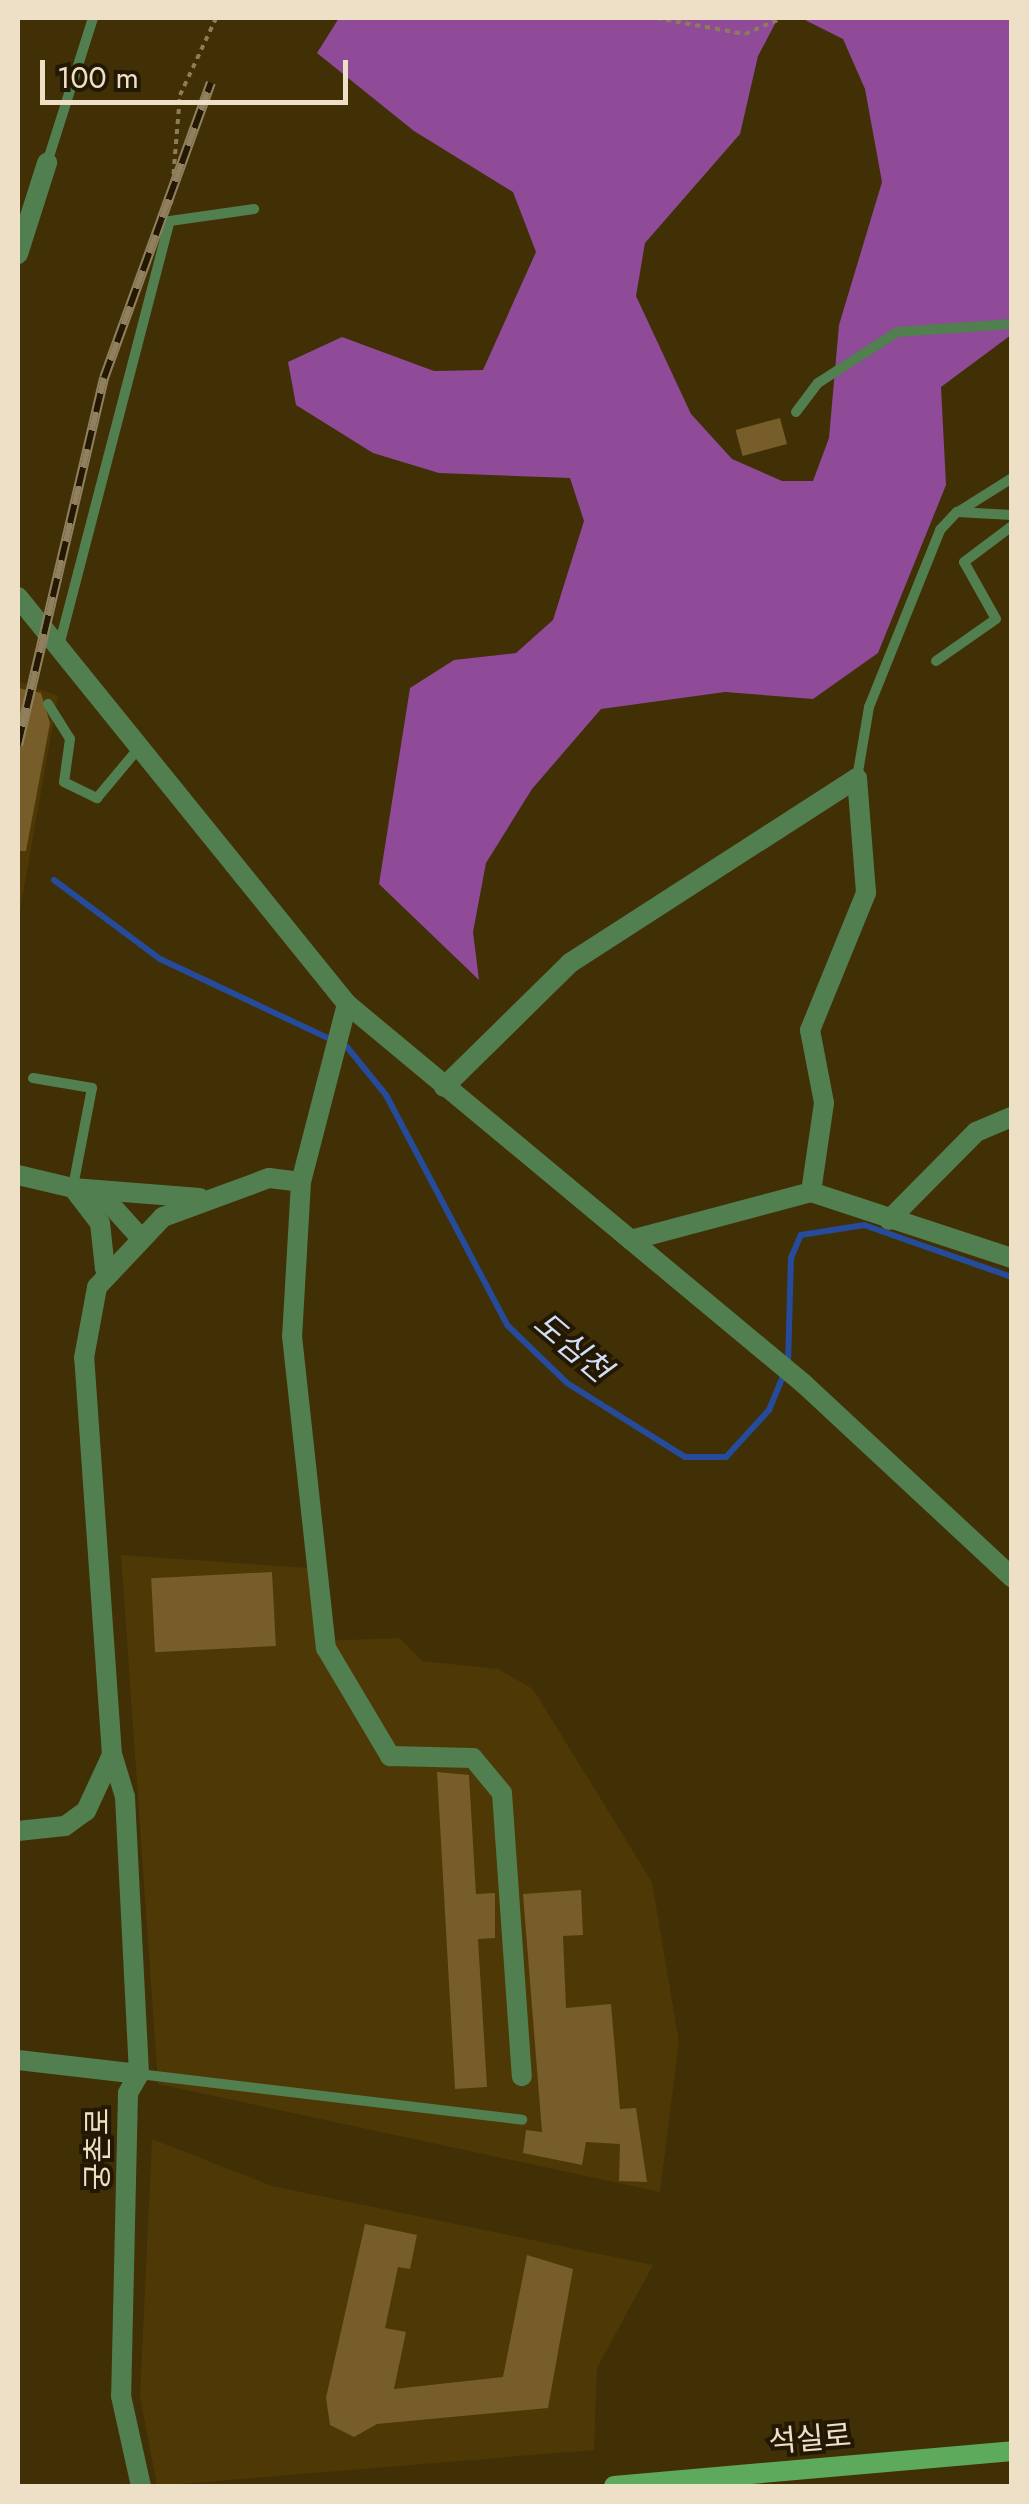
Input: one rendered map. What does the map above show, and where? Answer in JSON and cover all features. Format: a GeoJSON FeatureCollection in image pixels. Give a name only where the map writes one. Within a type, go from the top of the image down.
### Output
{"type":"FeatureCollection","features":[{"type":"Feature","properties":{"kind":"street"},"geometry":{"type":"LineString","coordinates":[[18,248],[47,163]]}},
{"type":"Feature","properties":{"kind":"street"},"geometry":{"type":"LineString","coordinates":[[19,600],[60,642],[138,749],[347,1004],[804,1384],[1012,1576]]}},
{"type":"Feature","properties":{"kind":"street"},"geometry":{"type":"LineString","coordinates":[[444,1087],[570,962],[856,778],[866,893],[810,1030],[824,1103],[811,1192]]}},
{"type":"Feature","properties":{"kind":"street"},"geometry":{"type":"LineString","coordinates":[[347,1004],[301,1182],[292,1336],[326,1648],[390,1756],[473,1758],[502,1793],[522,2076]]}},
{"type":"Feature","properties":{"kind":"street"},"geometry":{"type":"LineString","coordinates":[[889,1220],[976,1132],[1012,1117]]}},
{"type":"Feature","properties":{"kind":"street"},"geometry":{"type":"LineString","coordinates":[[18,1175],[73,1188],[207,1199]]}},
{"type":"Feature","properties":{"kind":"street"},"geometry":{"type":"LineString","coordinates":[[105,1269],[138,1235],[207,1199],[270,1178],[301,1182]]}},
{"type":"Feature","properties":{"kind":"street"},"geometry":{"type":"LineString","coordinates":[[73,1188],[111,1205],[138,1235]]}},
{"type":"Feature","properties":{"kind":"street"},"geometry":{"type":"LineString","coordinates":[[73,1188],[100,1224],[105,1269]]}},
{"type":"Feature","properties":{"kind":"street"},"geometry":{"type":"LineString","coordinates":[[630,1240],[811,1192],[1012,1258]]}},
{"type":"Feature","properties":{"kind":"street","name":"궁촌로"},"geometry":{"type":"LineString","coordinates":[[105,1269],[84,1358],[112,1755],[125,1797],[138,2074],[128,2093],[120,2396],[141,2486]]}},
{"type":"Feature","properties":{"kind":"street"},"geometry":{"type":"LineString","coordinates":[[18,1830],[65,1826],[86,1811],[112,1755]]}},
{"type":"Feature","properties":{"kind":"street"},"geometry":{"type":"LineString","coordinates":[[18,2060],[138,2074]]}},
{"type":"Feature","properties":{"kind":"street","name":"석실로"},"geometry":{"type":"LineString","coordinates":[[614,2486],[1012,2452]]}},
{"type":"Feature","properties":{"kind":"lane"},"geometry":{"type":"LineString","coordinates":[[47,163],[93,18]]}},
{"type":"Feature","properties":{"kind":"lane"},"geometry":{"type":"LineString","coordinates":[[60,642],[170,222],[254,210]]}},
{"type":"Feature","properties":{"kind":"lane"},"geometry":{"type":"LineString","coordinates":[[796,412],[818,383],[897,332],[1012,324]]}},
{"type":"Feature","properties":{"kind":"lane"},"geometry":{"type":"LineString","coordinates":[[856,778],[869,707],[940,530],[957,512],[1012,478]]}},
{"type":"Feature","properties":{"kind":"lane"},"geometry":{"type":"LineString","coordinates":[[957,512],[1012,515]]}},
{"type":"Feature","properties":{"kind":"lane"},"geometry":{"type":"LineString","coordinates":[[936,661],[996,619],[964,562],[1012,526]]}},
{"type":"Feature","properties":{"kind":"lane"},"geometry":{"type":"LineString","coordinates":[[48,704],[70,739],[64,782],[97,798],[138,749]]}},
{"type":"Feature","properties":{"kind":"lane"},"geometry":{"type":"LineString","coordinates":[[33,1078],[92,1088],[73,1188]]}},
{"type":"Feature","properties":{"kind":"lane"},"geometry":{"type":"LineString","coordinates":[[138,2074],[522,2120]]}},
{"type":"Feature","properties":{"kind":"path"},"geometry":{"type":"LineString","coordinates":[[170,222],[180,95],[216,18]]}},
{"type":"Feature","properties":{"kind":"path"},"geometry":{"type":"LineString","coordinates":[[656,18],[745,34],[782,18]]}},
{"type":"Feature","properties":{"kind":"path"},"geometry":{"type":"LineString","coordinates":[[791,18],[881,18]]}},
{"type":"Feature","properties":{"kind":"shaded area"},"geometry":{"type":"Polygon","coordinates":[[[339,18],[778,18],[758,56],[740,134],[645,243],[636,296],[691,414],[732,459],[782,481],[813,481],[829,438],[839,325],[882,182],[865,89],[843,39],[801,18],[1011,18],[1011,335],[941,387],[946,485],[878,653],[813,699],[725,692],[601,709],[532,789],[486,863],[473,932],[479,980],[379,884],[410,688],[454,660],[516,653],[553,620],[584,521],[570,478],[439,473],[373,453],[296,405],[288,362],[342,337],[434,371],[483,370],[536,252],[513,192],[414,131],[317,53],[339,18]]]}},
{"type":"Feature","properties":{"kind":"shaded area"},"geometry":{"type":"Polygon","coordinates":[[[18,681],[58,696],[18,922],[18,681]]]}},
{"type":"Feature","properties":{"kind":"shaded area"},"geometry":{"type":"Polygon","coordinates":[[[121,1555],[309,1568],[317,1641],[400,1638],[422,1661],[498,1669],[533,1689],[652,1882],[679,2042],[660,2192],[158,2084],[121,1555]]]}},
{"type":"Feature","properties":{"kind":"shaded area"},"geometry":{"type":"Polygon","coordinates":[[[152,2139],[272,2186],[653,2265],[597,2368],[594,2450],[157,2486],[140,2397],[152,2139]]]}},
{"type":"Feature","properties":{"kind":"building"},"geometry":{"type":"Polygon","coordinates":[[[780,418],[787,444],[743,456],[736,430],[780,418]]]}},
{"type":"Feature","properties":{"kind":"building"},"geometry":{"type":"Polygon","coordinates":[[[18,688],[41,693],[50,723],[26,851],[18,851],[18,688]]]}},
{"type":"Feature","properties":{"kind":"building"},"geometry":{"type":"Polygon","coordinates":[[[272,1572],[276,1646],[155,1652],[151,1578],[272,1572]]]}},
{"type":"Feature","properties":{"kind":"building"},"geometry":{"type":"Polygon","coordinates":[[[437,1772],[469,1775],[476,1894],[495,1893],[495,1938],[478,1939],[487,2087],[455,2089],[437,1772]]]}},
{"type":"Feature","properties":{"kind":"building"},"geometry":{"type":"Polygon","coordinates":[[[581,1890],[583,1935],[563,1936],[566,2008],[611,2004],[620,2109],[636,2108],[647,2182],[619,2181],[620,2144],[586,2142],[582,2165],[523,2153],[526,2130],[542,2132],[523,1894],[581,1890]]]}},
{"type":"Feature","properties":{"kind":"building"},"geometry":{"type":"Polygon","coordinates":[[[365,2224],[417,2235],[410,2269],[398,2267],[385,2328],[406,2332],[394,2389],[503,2377],[527,2255],[573,2269],[548,2408],[377,2424],[354,2437],[330,2425],[326,2398],[365,2224]]]}},
{"type":"Feature","properties":{"kind":"waterway","name":"도심천"},"geometry":{"type":"LineString","coordinates":[[54,880],[160,959],[347,1047],[386,1095],[508,1326],[567,1383],[685,1457],[726,1457],[769,1410],[788,1364],[791,1258],[801,1235],[864,1225],[1012,1277]]}},
{"type":"Feature","properties":{"kind":"railway"},"geometry":{"type":"LineString","coordinates":[[18,745],[104,378],[211,83]]}}]}
